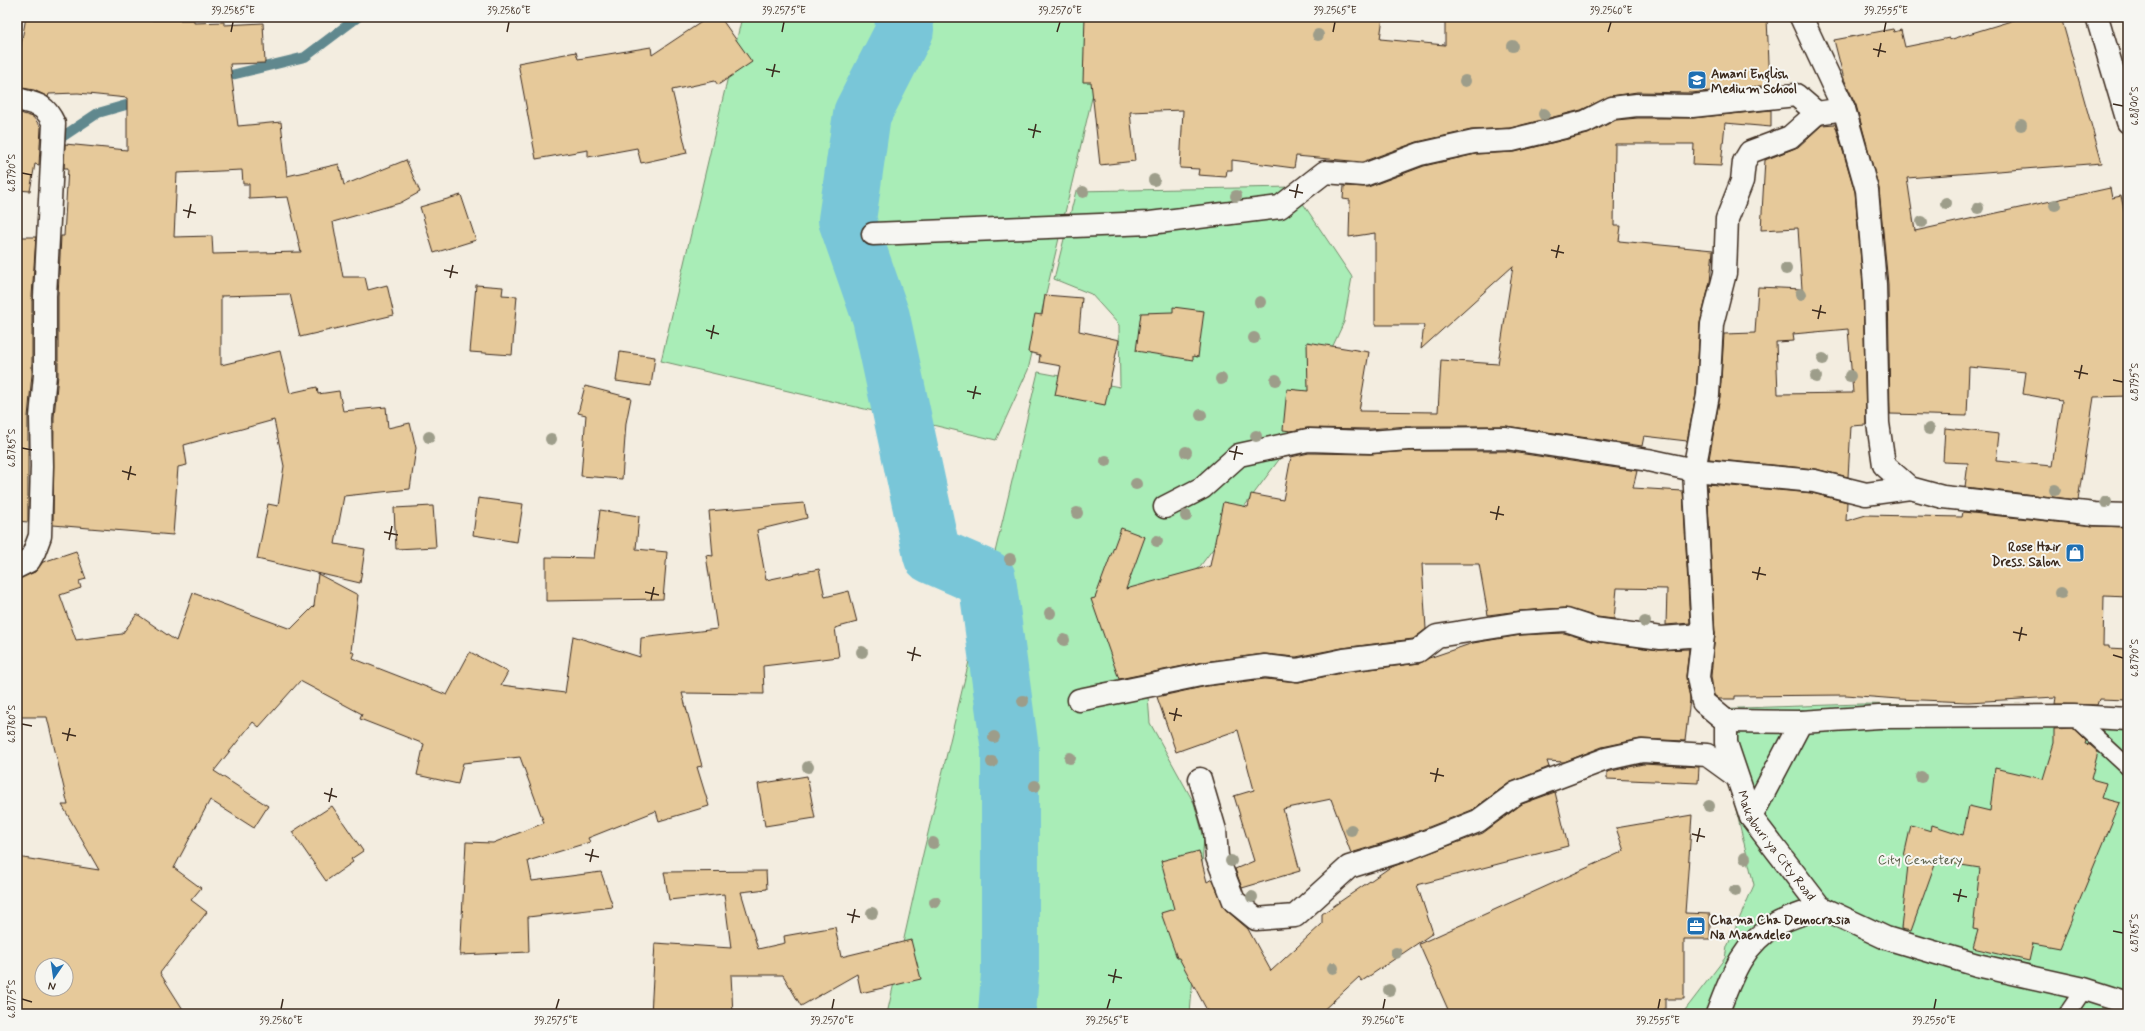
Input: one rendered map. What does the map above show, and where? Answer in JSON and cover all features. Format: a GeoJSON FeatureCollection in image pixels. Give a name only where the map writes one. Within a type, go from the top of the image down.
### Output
{"type":"FeatureCollection","features":[{"type":"Feature","properties":{"kind":"street"},"geometry":{"type":"LineString","coordinates":[[1800,17],[1844,109],[1867,190],[1875,284],[1878,424],[1884,464],[1910,488]]}},
{"type":"Feature","properties":{"kind":"street"},"geometry":{"type":"LineString","coordinates":[[2097,17],[2128,122]]}},
{"type":"Feature","properties":{"kind":"street"},"geometry":{"type":"LineString","coordinates":[[872,234],[1150,223],[1280,207],[1325,172],[1364,175],[1420,154],[1474,142],[1512,140],[1585,122],[1612,108],[1637,105],[1692,106],[1796,95],[1816,113]]}},
{"type":"Feature","properties":{"kind":"street"},"geometry":{"type":"LineString","coordinates":[[17,99],[39,104],[48,111],[54,124],[45,296],[45,375],[41,417],[42,466],[40,536],[29,561],[17,567]]}},
{"type":"Feature","properties":{"kind":"street"},"geometry":{"type":"LineString","coordinates":[[1844,109],[1816,113],[1790,137],[1750,152],[1744,162],[1742,181],[1727,219],[1725,273],[1712,324],[1708,395],[1694,470],[1703,635],[1698,677],[1703,702],[1726,721],[1801,722],[1879,717],[2074,716],[2128,719]]}},
{"type":"Feature","properties":{"kind":"street"},"geometry":{"type":"LineString","coordinates":[[1165,507],[1202,488],[1238,455],[1308,440],[1370,442],[1408,438],[1506,438],[1648,460],[1694,470],[1814,480],[1866,494],[1910,488],[1943,497],[2095,514],[2128,515]]}},
{"type":"Feature","properties":{"kind":"street"},"geometry":{"type":"LineString","coordinates":[[1079,700],[1205,674],[1265,666],[1297,670],[1358,658],[1418,651],[1437,636],[1520,623],[1566,620],[1594,629],[1661,638],[1703,635]]}},
{"type":"Feature","properties":{"kind":"street","name":"Makaburi ya City Road"},"geometry":{"type":"LineString","coordinates":[[1726,721],[1726,743],[1751,817],[1820,907],[1886,938],[1977,965],[2084,989],[2128,1003]]}},
{"type":"Feature","properties":{"kind":"street"},"geometry":{"type":"LineString","coordinates":[[1751,817],[1801,722]]}},
{"type":"Feature","properties":{"kind":"street"},"geometry":{"type":"LineString","coordinates":[[1200,779],[1215,830],[1217,857],[1234,901],[1256,920],[1295,916],[1349,868],[1410,848],[1478,821],[1516,793],[1606,759],[1642,751],[1707,755],[1736,776]]}},
{"type":"Feature","properties":{"kind":"street"},"geometry":{"type":"LineString","coordinates":[[1717,1014],[1733,970],[1750,946],[1777,924],[1820,907]]}},
{"type":"Feature","properties":{"kind":"lane"},"geometry":{"type":"LineString","coordinates":[[2074,716],[2128,767]]}},
{"type":"Feature","properties":{"kind":"lane"},"geometry":{"type":"LineString","coordinates":[[2067,1014],[2084,989]]}},
{"type":"Feature","properties":{"kind":"green space"},"geometry":{"type":"Polygon","coordinates":[[[742,17],[1111,17],[1028,370],[996,440],[661,361],[742,17]]]}},
{"type":"Feature","properties":{"kind":"green space"},"geometry":{"type":"Polygon","coordinates":[[[1292,187],[1352,277],[1344,322],[1281,457],[1198,569],[1142,618],[1150,723],[1194,803],[1204,838],[1190,1014],[887,1014],[923,854],[1038,372],[1120,387],[1119,325],[1091,294],[1054,279],[1076,191],[1292,187]]]}},
{"type":"Feature","properties":{"kind":"green space","name":"City Cemetery"},"geometry":{"type":"Polygon","coordinates":[[[1861,704],[2128,709],[2128,1014],[1682,1014],[1725,958],[1727,947],[1754,885],[1712,709],[1861,704]]]}},
{"type":"Feature","properties":{"kind":"building"},"geometry":{"type":"Polygon","coordinates":[[[26,17],[121,17],[121,20],[194,20],[194,23],[224,22],[224,25],[263,23],[265,63],[230,64],[238,126],[281,122],[287,176],[339,164],[344,185],[406,160],[420,192],[400,203],[333,222],[343,277],[365,277],[368,290],[387,285],[394,315],[300,337],[290,294],[221,296],[221,365],[280,351],[290,393],[317,387],[318,394],[339,391],[343,411],[386,407],[388,428],[410,423],[416,448],[410,489],[344,496],[335,544],[365,549],[360,583],[257,559],[268,504],[278,506],[284,466],[274,420],[184,445],[187,465],[178,467],[173,535],[53,525],[54,417],[58,375],[58,296],[61,236],[64,236],[68,168],[64,168],[65,144],[127,150],[127,98],[78,93],[49,94],[48,97],[34,90],[17,87],[17,67],[26,17]],[[242,170],[177,173],[174,237],[212,236],[213,254],[301,252],[288,197],[249,199],[249,184],[243,184],[242,170]]]}},
{"type":"Feature","properties":{"kind":"building"},"geometry":{"type":"Polygon","coordinates":[[[709,17],[720,17],[752,62],[718,85],[715,81],[672,90],[687,153],[641,163],[637,148],[588,157],[588,150],[536,159],[518,63],[576,52],[578,59],[651,47],[652,55],[709,17]]]}},
{"type":"Feature","properties":{"kind":"building"},"geometry":{"type":"Polygon","coordinates":[[[1085,17],[1383,17],[1380,39],[1445,45],[1445,17],[1762,17],[1762,19],[1767,19],[1770,85],[1691,93],[1637,92],[1611,96],[1581,110],[1510,128],[1471,130],[1417,142],[1362,162],[1296,156],[1294,168],[1232,160],[1232,170],[1227,170],[1226,177],[1198,175],[1199,169],[1180,168],[1183,110],[1130,112],[1135,161],[1100,165],[1091,82],[1083,82],[1085,17]]]}},
{"type":"Feature","properties":{"kind":"building"},"geometry":{"type":"Polygon","coordinates":[[[2024,17],[2061,17],[2102,163],[1907,178],[1915,231],[2110,188],[2112,198],[2121,196],[2128,228],[2128,396],[2094,397],[2078,500],[1965,487],[1968,463],[1943,462],[1945,428],[1999,434],[1996,461],[2052,466],[2062,401],[2023,394],[2026,372],[1969,367],[1967,416],[1890,414],[1888,284],[1879,189],[1856,105],[1844,79],[1834,40],[1893,29],[1894,32],[1901,30],[1905,47],[1949,38],[1949,40],[2024,17]]]}},
{"type":"Feature","properties":{"kind":"building"},"geometry":{"type":"Polygon","coordinates":[[[1771,110],[1771,127],[1725,123],[1721,166],[1693,165],[1694,144],[1615,144],[1614,226],[1621,226],[1619,241],[1713,250],[1710,282],[1700,323],[1696,394],[1687,441],[1644,436],[1642,446],[1506,426],[1408,426],[1370,429],[1308,428],[1291,431],[1283,430],[1287,389],[1308,391],[1307,342],[1369,352],[1359,411],[1438,412],[1441,360],[1498,364],[1513,266],[1421,349],[1424,325],[1375,325],[1375,233],[1349,237],[1350,200],[1343,199],[1344,186],[1368,187],[1424,166],[1476,154],[1515,152],[1588,134],[1616,120],[1638,118],[1693,118],[1771,110]]]}},
{"type":"Feature","properties":{"kind":"building"},"geometry":{"type":"Polygon","coordinates":[[[17,112],[33,117],[41,127],[39,165],[35,164],[30,191],[17,190],[17,112]]]}},
{"type":"Feature","properties":{"kind":"building"},"geometry":{"type":"Polygon","coordinates":[[[1835,124],[1855,192],[1863,285],[1866,425],[1851,426],[1848,477],[1815,469],[1709,459],[1720,396],[1724,334],[1755,333],[1758,287],[1802,289],[1798,228],[1761,230],[1765,160],[1798,147],[1822,125],[1835,124]],[[1848,329],[1793,334],[1794,341],[1776,342],[1778,394],[1853,393],[1848,329]]]}},
{"type":"Feature","properties":{"kind":"building"},"geometry":{"type":"Polygon","coordinates":[[[461,195],[476,240],[434,253],[420,207],[461,195]]]}},
{"type":"Feature","properties":{"kind":"building"},"geometry":{"type":"Polygon","coordinates":[[[17,237],[36,237],[32,296],[32,374],[28,417],[28,522],[17,521],[17,237]]]}},
{"type":"Feature","properties":{"kind":"building"},"geometry":{"type":"Polygon","coordinates":[[[476,285],[503,287],[502,295],[517,296],[512,355],[470,352],[476,285]]]}},
{"type":"Feature","properties":{"kind":"building"},"geometry":{"type":"Polygon","coordinates":[[[1045,295],[1082,298],[1079,331],[1119,340],[1105,405],[1055,395],[1061,366],[1039,362],[1040,355],[1028,352],[1035,314],[1042,315],[1045,295]]]}},
{"type":"Feature","properties":{"kind":"building"},"geometry":{"type":"Polygon","coordinates":[[[1173,307],[1204,311],[1198,357],[1193,356],[1193,360],[1136,351],[1141,313],[1173,312],[1173,307]]]}},
{"type":"Feature","properties":{"kind":"building"},"geometry":{"type":"Polygon","coordinates":[[[620,352],[655,357],[651,386],[616,381],[620,352]]]}},
{"type":"Feature","properties":{"kind":"building"},"geometry":{"type":"Polygon","coordinates":[[[585,386],[631,398],[626,423],[622,479],[581,476],[586,415],[578,413],[585,386]]]}},
{"type":"Feature","properties":{"kind":"building"},"geometry":{"type":"Polygon","coordinates":[[[1409,451],[1505,451],[1637,471],[1633,488],[1683,491],[1690,623],[1666,625],[1667,589],[1617,588],[1614,619],[1597,617],[1565,608],[1488,615],[1479,564],[1422,564],[1426,629],[1413,639],[1342,648],[1296,657],[1264,654],[1203,662],[1119,679],[1091,599],[1095,598],[1121,528],[1145,537],[1126,589],[1210,566],[1223,502],[1248,507],[1251,494],[1283,500],[1291,457],[1309,453],[1370,454],[1409,451]]]}},
{"type":"Feature","properties":{"kind":"building"},"geometry":{"type":"Polygon","coordinates":[[[1707,484],[1812,493],[1847,502],[1846,521],[1866,515],[1962,517],[1963,512],[2094,526],[2128,527],[2128,597],[2104,596],[2103,646],[2109,646],[2109,648],[2128,649],[2128,700],[2099,699],[2097,705],[2055,704],[2056,697],[1968,702],[1846,695],[1735,696],[1735,699],[1719,699],[1714,695],[1711,676],[1715,634],[1707,484]]]}},
{"type":"Feature","properties":{"kind":"building"},"geometry":{"type":"Polygon","coordinates":[[[478,498],[523,504],[517,542],[473,535],[478,498]]]}},
{"type":"Feature","properties":{"kind":"building"},"geometry":{"type":"Polygon","coordinates":[[[804,503],[807,518],[757,530],[766,580],[819,569],[825,597],[849,591],[857,622],[835,628],[839,657],[763,666],[764,694],[682,693],[702,766],[697,767],[709,806],[659,821],[656,811],[588,838],[590,842],[528,861],[532,881],[601,872],[613,907],[528,917],[529,952],[460,955],[466,842],[493,843],[544,823],[520,757],[463,763],[458,784],[417,775],[424,744],[360,719],[362,714],[300,681],[259,727],[253,722],[214,771],[268,806],[254,828],[210,800],[174,868],[201,888],[191,900],[207,912],[160,973],[186,1014],[17,1014],[17,857],[99,870],[62,805],[68,805],[47,717],[17,717],[17,658],[23,658],[17,614],[17,579],[35,572],[43,562],[76,551],[86,579],[79,581],[81,588],[60,595],[76,640],[122,634],[137,614],[176,641],[193,593],[291,629],[314,606],[318,574],[358,595],[351,651],[354,653],[352,658],[447,695],[470,652],[508,672],[501,685],[565,693],[573,636],[640,657],[641,638],[717,629],[706,555],[713,556],[709,511],[804,503]]]}},
{"type":"Feature","properties":{"kind":"building"},"geometry":{"type":"Polygon","coordinates":[[[433,506],[436,547],[396,549],[394,508],[433,506]]]}},
{"type":"Feature","properties":{"kind":"building"},"geometry":{"type":"Polygon","coordinates":[[[600,510],[639,516],[636,549],[667,552],[663,599],[546,601],[546,557],[594,558],[600,510]]]}},
{"type":"Feature","properties":{"kind":"building"},"geometry":{"type":"Polygon","coordinates":[[[1564,633],[1592,641],[1659,650],[1689,649],[1686,676],[1690,699],[1685,741],[1640,739],[1602,747],[1564,762],[1547,761],[1549,767],[1509,783],[1472,810],[1406,836],[1351,853],[1331,799],[1283,809],[1300,871],[1242,888],[1235,869],[1254,861],[1234,796],[1254,790],[1238,730],[1176,752],[1157,697],[1207,686],[1265,679],[1299,682],[1346,672],[1420,663],[1429,658],[1473,643],[1521,635],[1564,633]]]}},
{"type":"Feature","properties":{"kind":"building"},"geometry":{"type":"Polygon","coordinates":[[[2073,728],[2086,741],[2085,744],[2090,745],[2098,752],[2091,779],[2106,783],[2101,798],[2120,803],[2060,948],[2033,943],[2029,961],[1973,948],[1978,930],[1973,929],[1980,868],[1936,861],[1911,931],[1901,929],[1909,856],[1904,856],[1911,825],[1931,831],[1932,825],[1963,835],[1969,806],[1990,811],[1995,768],[2043,779],[2054,743],[2054,729],[2073,728]]]}},
{"type":"Feature","properties":{"kind":"building"},"geometry":{"type":"Polygon","coordinates":[[[1643,764],[1699,767],[1698,783],[1607,779],[1607,772],[1643,764]]]}},
{"type":"Feature","properties":{"kind":"building"},"geometry":{"type":"Polygon","coordinates":[[[807,776],[815,818],[765,826],[758,784],[807,776]]]}},
{"type":"Feature","properties":{"kind":"building"},"geometry":{"type":"Polygon","coordinates":[[[1555,792],[1568,846],[1417,885],[1433,933],[1362,981],[1359,977],[1319,1014],[1209,1014],[1179,958],[1177,958],[1161,913],[1174,909],[1161,861],[1199,851],[1207,882],[1212,879],[1226,910],[1248,929],[1271,971],[1322,924],[1322,914],[1389,868],[1483,833],[1522,804],[1555,792]]]}},
{"type":"Feature","properties":{"kind":"building"},"geometry":{"type":"Polygon","coordinates":[[[332,806],[363,851],[351,859],[353,862],[326,881],[292,832],[332,806]]]}},
{"type":"Feature","properties":{"kind":"building"},"geometry":{"type":"Polygon","coordinates":[[[1692,815],[1685,913],[1710,914],[1710,939],[1684,939],[1684,999],[1665,999],[1665,1014],[1450,1014],[1419,944],[1624,851],[1616,828],[1692,815]]]}},
{"type":"Feature","properties":{"kind":"building"},"geometry":{"type":"Polygon","coordinates":[[[766,871],[767,889],[741,892],[758,949],[785,943],[784,936],[835,927],[841,957],[911,940],[921,979],[861,993],[857,974],[801,1006],[783,975],[731,975],[733,1014],[651,1014],[655,943],[731,948],[724,894],[669,900],[664,872],[766,871]]]}},
{"type":"Feature","properties":{"kind":"waterway"},"geometry":{"type":"LineString","coordinates":[[219,78],[305,57],[358,17]]}},
{"type":"Feature","properties":{"kind":"waterway"},"geometry":{"type":"LineString","coordinates":[[903,17],[905,30],[862,114],[847,220],[881,317],[932,555],[987,579],[1010,750],[1010,973],[1007,1014]]}},
{"type":"Feature","properties":{"kind":"waterway"},"geometry":{"type":"LineString","coordinates":[[58,144],[59,139],[98,113],[140,101]]}},
{"type":"Feature","properties":{"kind":"place","name":"Amani English Medium School"},"geometry":{"type":"Point","coordinates":[1697,80]}},
{"type":"Feature","properties":{"kind":"place","name":"Rose Hair Dress. Salon"},"geometry":{"type":"Point","coordinates":[2075,553]}},
{"type":"Feature","properties":{"kind":"place","name":"Chama Cha Democrasia Na Maendeleo"},"geometry":{"type":"Point","coordinates":[1696,926]}}]}
